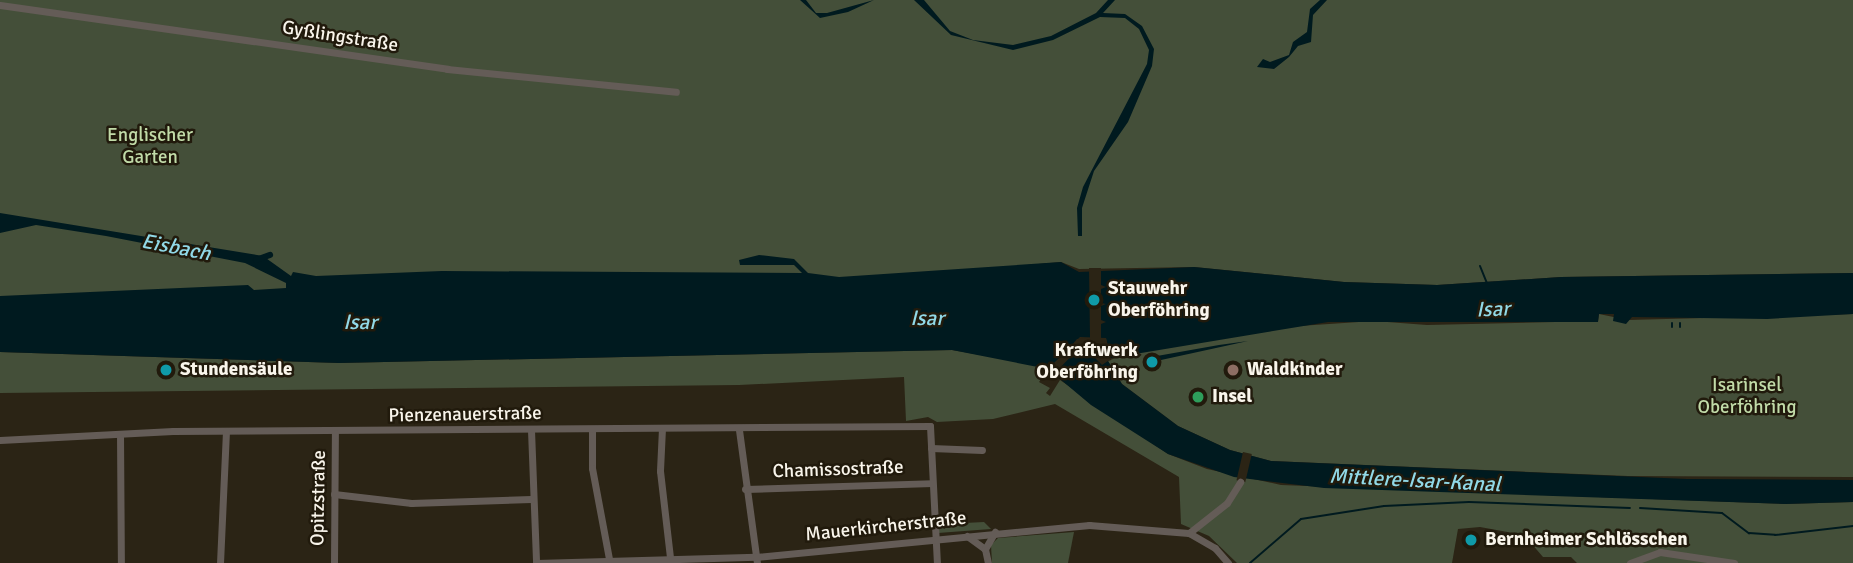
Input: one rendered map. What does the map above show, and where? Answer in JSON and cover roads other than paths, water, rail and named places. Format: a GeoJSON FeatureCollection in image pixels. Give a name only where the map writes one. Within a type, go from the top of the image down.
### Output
{"type":"FeatureCollection","features":[{"type":"Feature","properties":{"kind":"street","name":"Gyßlingstraße"},"geometry":{"type":"LineString","coordinates":[[0,5],[447,69],[676,92]]}},
{"type":"Feature","properties":{"kind":"street","name":"Pienzenauerstraße"},"geometry":{"type":"LineString","coordinates":[[0,440],[226,431],[335,433],[930,426],[931,448]]}},
{"type":"Feature","properties":{"kind":"street"},"geometry":{"type":"LineString","coordinates":[[662,428],[660,471],[670,558]]}},
{"type":"Feature","properties":{"kind":"street"},"geometry":{"type":"LineString","coordinates":[[592,429],[592,468],[609,559]]}},
{"type":"Feature","properties":{"kind":"street"},"geometry":{"type":"LineString","coordinates":[[531,430],[531,499],[536,563]]}},
{"type":"Feature","properties":{"kind":"street"},"geometry":{"type":"LineString","coordinates":[[738,430],[756,560]]}},
{"type":"Feature","properties":{"kind":"street"},"geometry":{"type":"LineString","coordinates":[[219,563],[226,431]]}},
{"type":"Feature","properties":{"kind":"street","name":"Opitzstraße"},"geometry":{"type":"LineString","coordinates":[[334,563],[335,433]]}},
{"type":"Feature","properties":{"kind":"street"},"geometry":{"type":"LineString","coordinates":[[120,434],[121,563]]}},
{"type":"Feature","properties":{"kind":"street"},"geometry":{"type":"LineString","coordinates":[[937,563],[931,448],[982,450]]}},
{"type":"Feature","properties":{"kind":"street"},"geometry":{"type":"LineString","coordinates":[[1189,533],[1227,503],[1240,482]]}},
{"type":"Feature","properties":{"kind":"street","name":"Chamissostraße"},"geometry":{"type":"LineString","coordinates":[[745,489],[932,483]]}},
{"type":"Feature","properties":{"kind":"street"},"geometry":{"type":"LineString","coordinates":[[334,494],[411,503],[531,499]]}},
{"type":"Feature","properties":{"kind":"street","name":"Mauerkircherstraße"},"geometry":{"type":"LineString","coordinates":[[536,563],[670,558],[756,560],[966,535],[1089,525],[1189,533],[1216,548],[1228,563]]}},
{"type":"Feature","properties":{"kind":"street"},"geometry":{"type":"LineString","coordinates":[[985,549],[995,532]]}},
{"type":"Feature","properties":{"kind":"street"},"geometry":{"type":"LineString","coordinates":[[966,535],[985,549],[988,563]]}},
{"type":"Feature","properties":{"kind":"street"},"geometry":{"type":"LineString","coordinates":[[1630,563],[1660,552],[1734,563]]}},
{"type":"Feature","properties":{"kind":"water"},"geometry":{"type":"Polygon","coordinates":[[[800,0],[806,0],[816,13],[827,13],[874,0],[848,12],[820,18],[800,0]]]}},
{"type":"Feature","properties":{"kind":"water"},"geometry":{"type":"Polygon","coordinates":[[[914,0],[924,0],[950,31],[973,40],[1013,45],[1051,36],[1096,13],[1108,0],[1115,0],[1103,13],[1125,14],[1142,26],[1154,49],[1152,66],[1128,122],[1094,171],[1082,208],[1082,236],[1078,236],[1077,208],[1083,187],[1147,64],[1149,50],[1139,29],[1125,18],[1100,17],[1053,40],[1013,50],[951,35],[914,0]]]}},
{"type":"Feature","properties":{"kind":"water"},"geometry":{"type":"Polygon","coordinates":[[[1320,0],[1327,0],[1313,15],[1311,42],[1298,46],[1289,57],[1274,69],[1257,67],[1263,59],[1270,62],[1289,55],[1293,42],[1307,32],[1310,9],[1320,0]]]}},
{"type":"Feature","properties":{"kind":"water"},"geometry":{"type":"Polygon","coordinates":[[[0,213],[263,256],[291,276],[293,272],[316,276],[442,271],[802,273],[794,265],[740,265],[739,260],[759,255],[794,259],[808,273],[839,277],[1061,262],[1079,272],[1194,267],[1344,282],[1437,285],[1561,277],[1853,273],[1853,314],[1767,319],[1632,317],[1626,324],[1613,321],[1614,314],[1599,314],[1598,322],[1328,322],[1111,358],[1106,338],[1080,337],[1048,369],[952,350],[339,363],[0,352],[0,296],[248,285],[254,290],[286,288],[286,283],[245,263],[106,236],[36,225],[0,233],[0,213]]]}},
{"type":"Feature","properties":{"kind":"water"},"geometry":{"type":"Polygon","coordinates":[[[1248,341],[1161,360],[1157,356],[1219,345],[1248,341]]]}},
{"type":"Feature","properties":{"kind":"water","name":"Mittlere-Isar-Kanal"},"geometry":{"type":"Polygon","coordinates":[[[1082,345],[1102,365],[1108,361],[1122,384],[1178,426],[1230,450],[1271,461],[1687,479],[1853,480],[1853,502],[1785,504],[1324,488],[1234,477],[1168,454],[1091,405],[1054,374],[1082,345]]]}},
{"type":"Feature","properties":{"kind":"waterway"},"geometry":{"type":"LineString","coordinates":[[256,260],[270,255]]}},
{"type":"Feature","properties":{"kind":"waterway"},"geometry":{"type":"LineString","coordinates":[[1480,266],[1487,283]]}},
{"type":"Feature","properties":{"kind":"waterway","name":"Mittlere-Isar-Kanal"},"geometry":{"type":"LineString","coordinates":[[1250,563],[1301,519],[1384,506],[1469,502],[1630,508]]}},
{"type":"Feature","properties":{"kind":"waterway"},"geometry":{"type":"LineString","coordinates":[[1640,508],[1722,513],[1749,533],[1775,535],[1853,526]]}},
{"type":"Feature","properties":{"kind":"place","name":"Stauwehr Oberföhring"},"geometry":{"type":"Point","coordinates":[1094,300]}},
{"type":"Feature","properties":{"kind":"place","name":"Kraftwerk Oberföhring"},"geometry":{"type":"Point","coordinates":[1152,362]}},
{"type":"Feature","properties":{"kind":"place","name":"Stundensäule"},"geometry":{"type":"Point","coordinates":[166,370]}},
{"type":"Feature","properties":{"kind":"place","name":"Waldkinder"},"geometry":{"type":"Point","coordinates":[1233,370]}},
{"type":"Feature","properties":{"kind":"place","name":"Insel"},"geometry":{"type":"Point","coordinates":[1198,397]}},
{"type":"Feature","properties":{"kind":"place","name":"Bernheimer Schlösschen"},"geometry":{"type":"Point","coordinates":[1471,540]}},
{"type":"Feature","properties":{"kind":"park label","name":"Englischer Garten"},"geometry":{"type":"Point","coordinates":[150,147]}},
{"type":"Feature","properties":{"kind":"park label","name":"Isarinsel Oberföhring"},"geometry":{"type":"Point","coordinates":[1747,397]}},
{"type":"Feature","properties":{"kind":"water label","name":"Eisbach"},"geometry":{"type":"Point","coordinates":[176,247]}},
{"type":"Feature","properties":{"kind":"water label","name":"Isar"},"geometry":{"type":"Point","coordinates":[1493,309]}},
{"type":"Feature","properties":{"kind":"water label","name":"Isar"},"geometry":{"type":"Point","coordinates":[927,318]}},
{"type":"Feature","properties":{"kind":"water label","name":"Isar"},"geometry":{"type":"Point","coordinates":[360,322]}}]}
